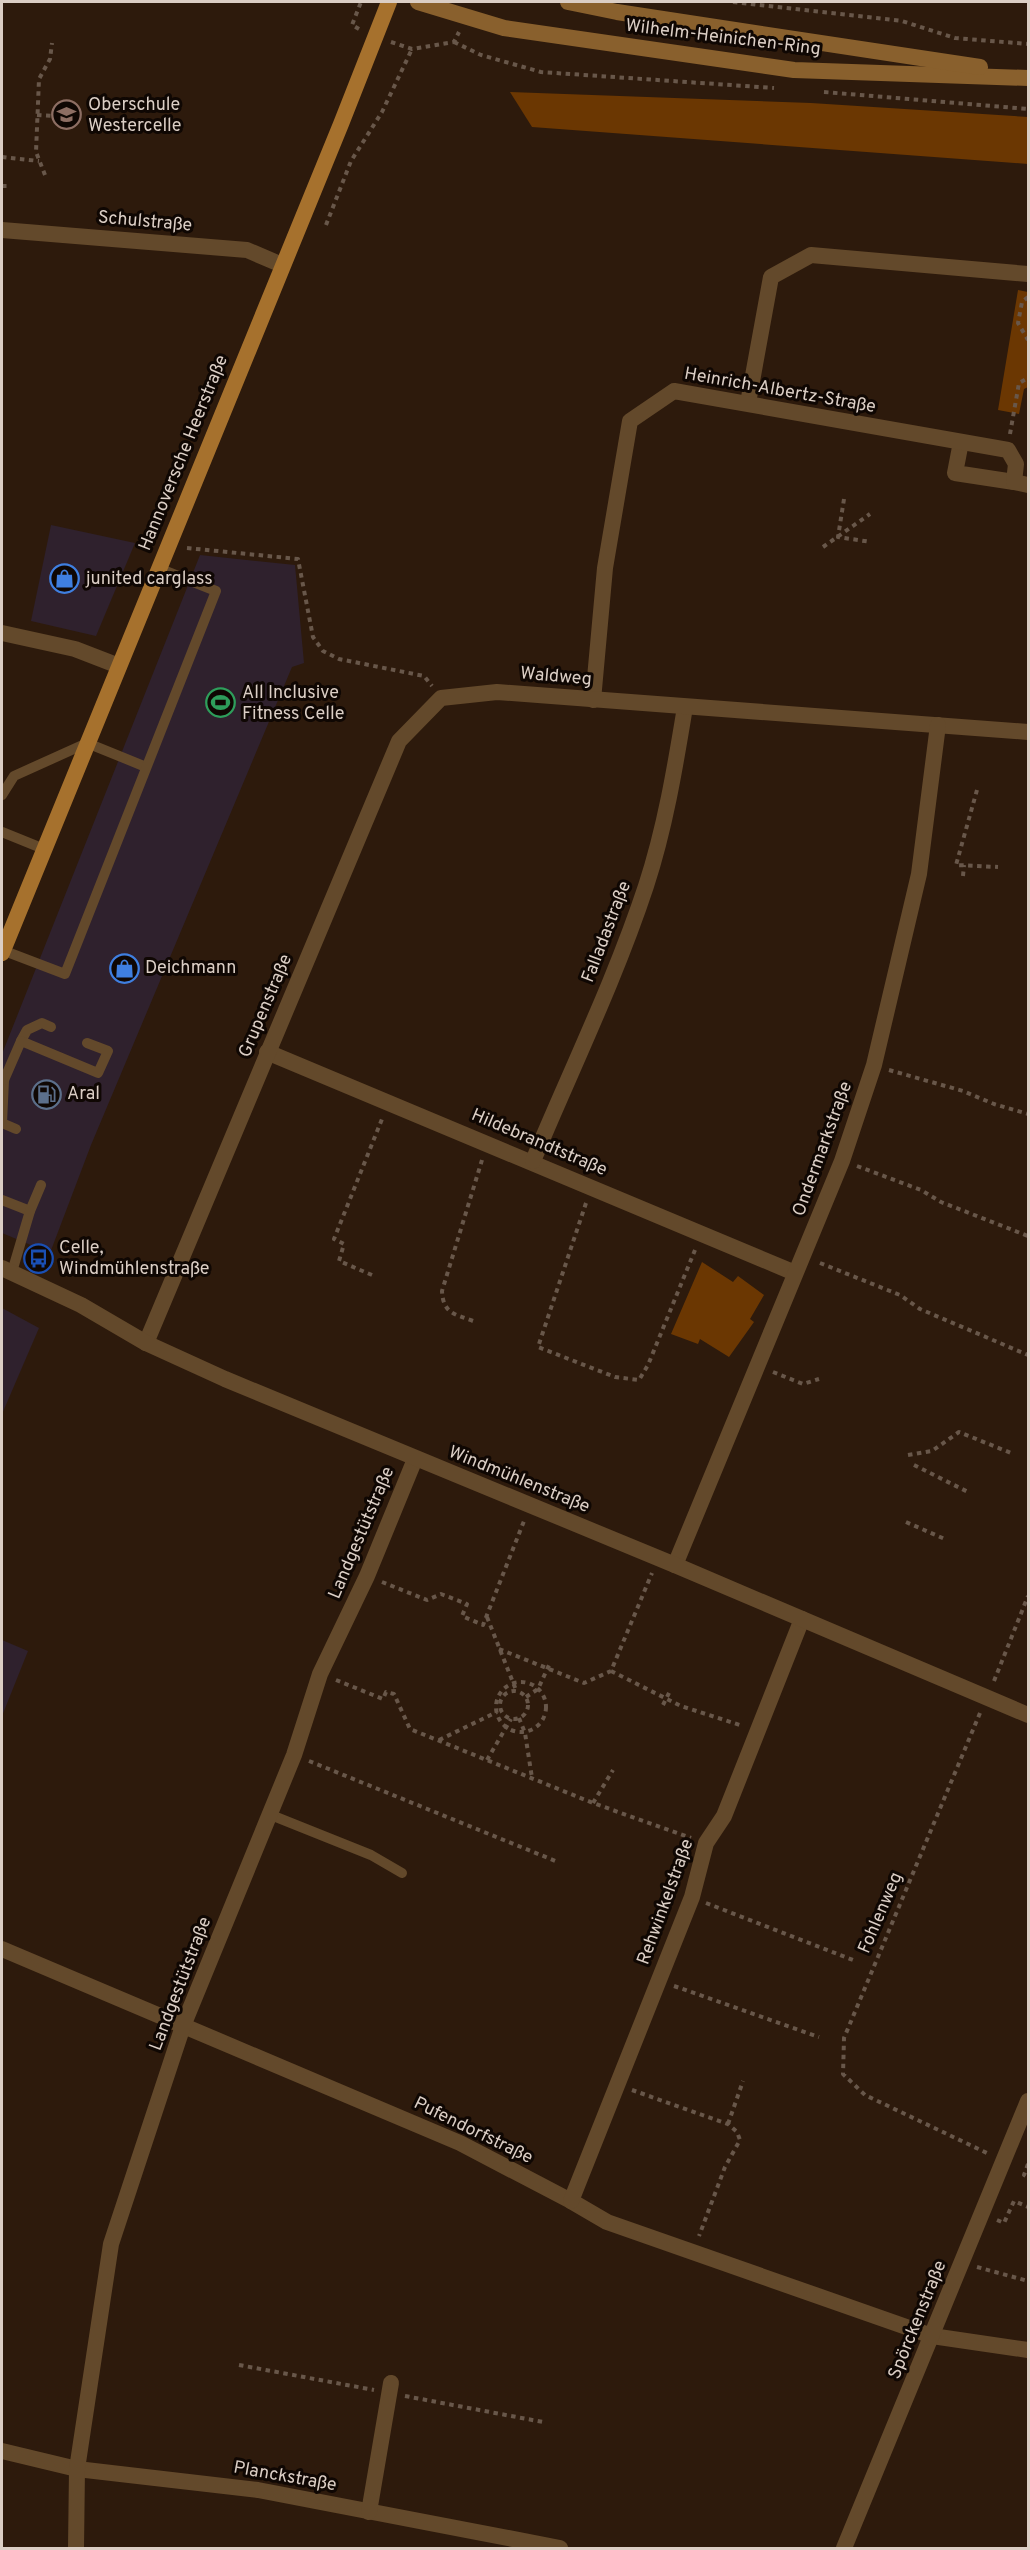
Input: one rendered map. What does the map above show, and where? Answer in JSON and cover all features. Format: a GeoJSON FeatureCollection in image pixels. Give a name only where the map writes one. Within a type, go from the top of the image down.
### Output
{"type":"FeatureCollection","features":[{"type":"Feature","properties":{"kind":"main road","name":"Hannoversche Heerstraße"},"geometry":{"type":"LineString","coordinates":[[2,951],[388,2]]}},
{"type":"Feature","properties":{"kind":"main road","name":"Wilhelm-Heinichen-Ring"},"geometry":{"type":"LineString","coordinates":[[418,2],[504,28],[794,70],[1029,76]]}},
{"type":"Feature","properties":{"kind":"main road","name":"Wilhelm-Heinichen-Ring"},"geometry":{"type":"LineString","coordinates":[[568,2],[617,12],[1029,76]]}},
{"type":"Feature","properties":{"kind":"street","name":"Schulstraße"},"geometry":{"type":"LineString","coordinates":[[2,230],[247,250],[282,265]]}},
{"type":"Feature","properties":{"kind":"street"},"geometry":{"type":"LineString","coordinates":[[748,403],[771,277],[811,255],[1029,274]]}},
{"type":"Feature","properties":{"kind":"street","name":"Heinrich-Albertz-Straße"},"geometry":{"type":"LineString","coordinates":[[593,700],[604,568],[630,421],[674,392],[748,403],[1008,450]]}},
{"type":"Feature","properties":{"kind":"street"},"geometry":{"type":"LineString","coordinates":[[961,442],[955,473],[1021,484],[1016,464],[1008,450]]}},
{"type":"Feature","properties":{"kind":"street"},"geometry":{"type":"LineString","coordinates":[[2,633],[75,649],[119,666]]}},
{"type":"Feature","properties":{"kind":"street","name":"Waldweg"},"geometry":{"type":"LineString","coordinates":[[441,698],[497,692],[1029,732]]}},
{"type":"Feature","properties":{"kind":"street","name":"Grupenstraße"},"geometry":{"type":"LineString","coordinates":[[146,1343],[399,741],[441,698]]}},
{"type":"Feature","properties":{"kind":"street","name":"Falladastraße"},"geometry":{"type":"LineString","coordinates":[[533,1161],[614,971],[646,886],[671,795],[685,707]]}},
{"type":"Feature","properties":{"kind":"street","name":"Ondermarkstraße"},"geometry":{"type":"LineString","coordinates":[[675,1565],[842,1161],[874,1065],[919,874],[938,725]]}},
{"type":"Feature","properties":{"kind":"street","name":"Hildebrandtstraße"},"geometry":{"type":"LineString","coordinates":[[267,1052],[533,1161],[795,1273]]}},
{"type":"Feature","properties":{"kind":"street","name":"Windmühlenstraße"},"geometry":{"type":"LineString","coordinates":[[7,1270],[81,1305],[146,1343],[225,1379],[675,1565],[1029,1716]]}},
{"type":"Feature","properties":{"kind":"street","name":"Landgestütstraße"},"geometry":{"type":"LineString","coordinates":[[76,2548],[77,2469],[111,2244],[183,2026],[271,1815],[294,1755],[320,1674],[367,1576],[415,1458]]}},
{"type":"Feature","properties":{"kind":"street","name":"Rehwinkelstraße"},"geometry":{"type":"LineString","coordinates":[[571,2201],[692,1898],[706,1843],[724,1816],[802,1619]]}},
{"type":"Feature","properties":{"kind":"street","name":"Pufendorfstraße"},"geometry":{"type":"LineString","coordinates":[[2,1949],[460,2143],[607,2222],[932,2336],[1029,2350]]}},
{"type":"Feature","properties":{"kind":"street","name":"Spörckenstraße"},"geometry":{"type":"LineString","coordinates":[[844,2548],[1028,2104]]}},
{"type":"Feature","properties":{"kind":"street"},"geometry":{"type":"LineString","coordinates":[[369,2512],[392,2383]]}},
{"type":"Feature","properties":{"kind":"street","name":"Planckstraße"},"geometry":{"type":"LineString","coordinates":[[2,2451],[77,2469],[258,2490],[560,2548]]}},
{"type":"Feature","properties":{"kind":"lane"},"geometry":{"type":"LineString","coordinates":[[2,951],[65,974],[216,591],[158,568]]}},
{"type":"Feature","properties":{"kind":"lane"},"geometry":{"type":"LineString","coordinates":[[2,795],[14,776],[87,743],[146,767]]}},
{"type":"Feature","properties":{"kind":"lane"},"geometry":{"type":"LineString","coordinates":[[2,834],[44,849]]}},
{"type":"Feature","properties":{"kind":"lane"},"geometry":{"type":"LineString","coordinates":[[16,1129],[2,1124],[3,1080],[27,1029],[42,1023],[51,1027]]}},
{"type":"Feature","properties":{"kind":"lane"},"geometry":{"type":"LineString","coordinates":[[21,1041],[98,1072],[108,1052],[87,1043]]}},
{"type":"Feature","properties":{"kind":"lane"},"geometry":{"type":"LineString","coordinates":[[7,1270],[41,1185]]}},
{"type":"Feature","properties":{"kind":"lane"},"geometry":{"type":"LineString","coordinates":[[2,1200],[30,1211]]}},
{"type":"Feature","properties":{"kind":"lane"},"geometry":{"type":"LineString","coordinates":[[271,1815],[371,1855],[402,1873]]}},
{"type":"Feature","properties":{"kind":"path"},"geometry":{"type":"LineString","coordinates":[[352,26],[361,2]]}},
{"type":"Feature","properties":{"kind":"path"},"geometry":{"type":"LineString","coordinates":[[733,2],[902,21],[955,38],[1029,44]]}},
{"type":"Feature","properties":{"kind":"path"},"geometry":{"type":"LineString","coordinates":[[454,42],[466,18]]}},
{"type":"Feature","properties":{"kind":"path"},"geometry":{"type":"LineString","coordinates":[[326,225],[351,161],[382,112],[412,49],[454,42],[481,55],[541,72],[778,88]]}},
{"type":"Feature","properties":{"kind":"path"},"geometry":{"type":"LineString","coordinates":[[45,176],[36,152],[37,115],[39,79],[50,59],[52,43]]}},
{"type":"Feature","properties":{"kind":"path"},"geometry":{"type":"LineString","coordinates":[[823,92],[1029,109]]}},
{"type":"Feature","properties":{"kind":"path"},"geometry":{"type":"LineString","coordinates":[[37,115],[55,116]]}},
{"type":"Feature","properties":{"kind":"path"},"geometry":{"type":"LineString","coordinates":[[2,157],[39,161]]}},
{"type":"Feature","properties":{"kind":"path"},"geometry":{"type":"LineString","coordinates":[[2,186],[8,186]]}},
{"type":"Feature","properties":{"kind":"path"},"geometry":{"type":"LineString","coordinates":[[1029,297],[1022,302],[1018,323],[1029,339]]}},
{"type":"Feature","properties":{"kind":"path"},"geometry":{"type":"LineString","coordinates":[[1008,450],[1019,383],[1029,378]]}},
{"type":"Feature","properties":{"kind":"path"},"geometry":{"type":"LineString","coordinates":[[838,537],[844,499]]}},
{"type":"Feature","properties":{"kind":"path"},"geometry":{"type":"LineString","coordinates":[[823,547],[870,514]]}},
{"type":"Feature","properties":{"kind":"path"},"geometry":{"type":"LineString","coordinates":[[838,537],[871,542]]}},
{"type":"Feature","properties":{"kind":"path"},"geometry":{"type":"LineString","coordinates":[[168,546],[298,559],[313,637],[323,651],[339,659],[424,676],[441,698]]}},
{"type":"Feature","properties":{"kind":"path"},"geometry":{"type":"LineString","coordinates":[[977,790],[956,865],[998,867]]}},
{"type":"Feature","properties":{"kind":"path"},"geometry":{"type":"LineString","coordinates":[[963,876],[964,865]]}},
{"type":"Feature","properties":{"kind":"path"},"geometry":{"type":"LineString","coordinates":[[874,1065],[963,1090],[993,1104],[1029,1114]]}},
{"type":"Feature","properties":{"kind":"path"},"geometry":{"type":"LineString","coordinates":[[372,1275],[339,1262],[344,1244],[334,1239],[389,1102]]}},
{"type":"Feature","properties":{"kind":"path"},"geometry":{"type":"LineString","coordinates":[[473,1321],[448,1311],[442,1302],[442,1291],[487,1142]]}},
{"type":"Feature","properties":{"kind":"path"},"geometry":{"type":"LineString","coordinates":[[842,1161],[921,1190],[941,1202],[1029,1236]]}},
{"type":"Feature","properties":{"kind":"path"},"geometry":{"type":"LineString","coordinates":[[591,1186],[538,1347],[615,1377],[639,1380],[648,1365],[702,1233]]}},
{"type":"Feature","properties":{"kind":"path"},"geometry":{"type":"LineString","coordinates":[[802,1256],[900,1295],[920,1309],[1029,1355]]}},
{"type":"Feature","properties":{"kind":"path"},"geometry":{"type":"LineString","coordinates":[[757,1365],[803,1384],[819,1379]]}},
{"type":"Feature","properties":{"kind":"path"},"geometry":{"type":"LineString","coordinates":[[908,1455],[933,1450],[959,1432],[1011,1453]]}},
{"type":"Feature","properties":{"kind":"path"},"geometry":{"type":"LineString","coordinates":[[914,1466],[968,1492]]}},
{"type":"Feature","properties":{"kind":"path"},"geometry":{"type":"LineString","coordinates":[[367,1576],[427,1600],[441,1594],[467,1604],[462,1616],[483,1625],[530,1506]]}},
{"type":"Feature","properties":{"kind":"path"},"geometry":{"type":"LineString","coordinates":[[906,1522],[947,1539]]}},
{"type":"Feature","properties":{"kind":"path"},"geometry":{"type":"LineString","coordinates":[[499,1649],[584,1683],[611,1671],[658,1558]]}},
{"type":"Feature","properties":{"kind":"path","name":"Fohlenweg"},"geometry":{"type":"LineString","coordinates":[[1004,2160],[866,2095],[843,2074],[844,2038],[1029,1596]]}},
{"type":"Feature","properties":{"kind":"path"},"geometry":{"type":"LineString","coordinates":[[487,1616],[516,1690],[526,1697],[528,1709],[519,1718],[512,1719],[501,1710]]}},
{"type":"Feature","properties":{"kind":"path"},"geometry":{"type":"LineString","coordinates":[[526,1697],[538,1689],[550,1663]]}},
{"type":"Feature","properties":{"kind":"path"},"geometry":{"type":"LineString","coordinates":[[611,1671],[681,1706],[758,1731]]}},
{"type":"Feature","properties":{"kind":"path"},"geometry":{"type":"LineString","coordinates":[[320,1674],[383,1699],[386,1692],[394,1694],[410,1729],[593,1803],[706,1843]]}},
{"type":"Feature","properties":{"kind":"path"},"geometry":{"type":"LineString","coordinates":[[522,1682],[538,1689],[546,1703],[544,1719],[525,1733],[507,1729],[495,1712],[497,1698],[506,1686],[513,1683],[522,1682]]}},
{"type":"Feature","properties":{"kind":"path"},"geometry":{"type":"LineString","coordinates":[[663,1705],[671,1689]]}},
{"type":"Feature","properties":{"kind":"path"},"geometry":{"type":"LineString","coordinates":[[501,1710],[503,1696],[511,1690],[516,1690]]}},
{"type":"Feature","properties":{"kind":"path"},"geometry":{"type":"LineString","coordinates":[[438,1740],[501,1710]]}},
{"type":"Feature","properties":{"kind":"path"},"geometry":{"type":"LineString","coordinates":[[519,1718],[525,1733],[532,1779]]}},
{"type":"Feature","properties":{"kind":"path"},"geometry":{"type":"LineString","coordinates":[[487,1760],[512,1719]]}},
{"type":"Feature","properties":{"kind":"path"},"geometry":{"type":"LineString","coordinates":[[294,1755],[558,1862]]}},
{"type":"Feature","properties":{"kind":"path"},"geometry":{"type":"LineString","coordinates":[[593,1803],[613,1770]]}},
{"type":"Feature","properties":{"kind":"path"},"geometry":{"type":"LineString","coordinates":[[692,1898],[853,1960]]}},
{"type":"Feature","properties":{"kind":"path"},"geometry":{"type":"LineString","coordinates":[[659,1981],[819,2037]]}},
{"type":"Feature","properties":{"kind":"path"},"geometry":{"type":"LineString","coordinates":[[728,2124],[743,2081]]}},
{"type":"Feature","properties":{"kind":"path"},"geometry":{"type":"LineString","coordinates":[[618,2085],[728,2124],[737,2132],[740,2140],[724,2167],[692,2252]]}},
{"type":"Feature","properties":{"kind":"path"},"geometry":{"type":"LineString","coordinates":[[1029,2164],[1024,2175],[1029,2177]]}},
{"type":"Feature","properties":{"kind":"path"},"geometry":{"type":"LineString","coordinates":[[982,2214],[1004,2223],[1014,2201],[1029,2207]]}},
{"type":"Feature","properties":{"kind":"path"},"geometry":{"type":"LineString","coordinates":[[962,2263],[1029,2281]]}},
{"type":"Feature","properties":{"kind":"shaded area"},"geometry":{"type":"Polygon","coordinates":[[[510,92],[811,103],[1028,117],[1028,164],[532,127],[510,92]]]}},
{"type":"Feature","properties":{"kind":"shaded area"},"geometry":{"type":"Polygon","coordinates":[[[1018,290],[1028,292],[1028,387],[1024,389],[1019,414],[998,410],[1018,290]]]}},
{"type":"Feature","properties":{"kind":"shaded area"},"geometry":{"type":"Polygon","coordinates":[[[51,525],[135,543],[96,636],[31,621],[51,525]]]}},
{"type":"Feature","properties":{"kind":"shaded area"},"geometry":{"type":"Polygon","coordinates":[[[200,555],[295,565],[304,663],[292,667],[91,1145],[50,1253],[2,1233],[2,1054],[200,555]]]}},
{"type":"Feature","properties":{"kind":"shaded area"},"geometry":{"type":"Polygon","coordinates":[[[702,1262],[733,1282],[738,1276],[764,1295],[750,1319],[754,1322],[729,1357],[700,1339],[698,1344],[671,1334],[702,1262]]]}},
{"type":"Feature","properties":{"kind":"shaded area"},"geometry":{"type":"Polygon","coordinates":[[[2,1308],[39,1328],[2,1414],[2,1308]]]}},
{"type":"Feature","properties":{"kind":"shaded area"},"geometry":{"type":"Polygon","coordinates":[[[2,1640],[28,1651],[2,1716],[2,1640]]]}},
{"type":"Feature","properties":{"kind":"place","name":"Oberschule Westercelle"},"geometry":{"type":"Point","coordinates":[67,115]}},
{"type":"Feature","properties":{"kind":"place","name":"junited carglass"},"geometry":{"type":"Point","coordinates":[65,579]}},
{"type":"Feature","properties":{"kind":"place","name":"All Inclusive Fitness Celle"},"geometry":{"type":"Point","coordinates":[221,703]}},
{"type":"Feature","properties":{"kind":"place","name":"Deichmann"},"geometry":{"type":"Point","coordinates":[124,968]}},
{"type":"Feature","properties":{"kind":"place","name":"Aral"},"geometry":{"type":"Point","coordinates":[46,1094]}},
{"type":"Feature","properties":{"kind":"place","name":"Celle, Windmühlenstraße"},"geometry":{"type":"Point","coordinates":[38,1258]}}]}
